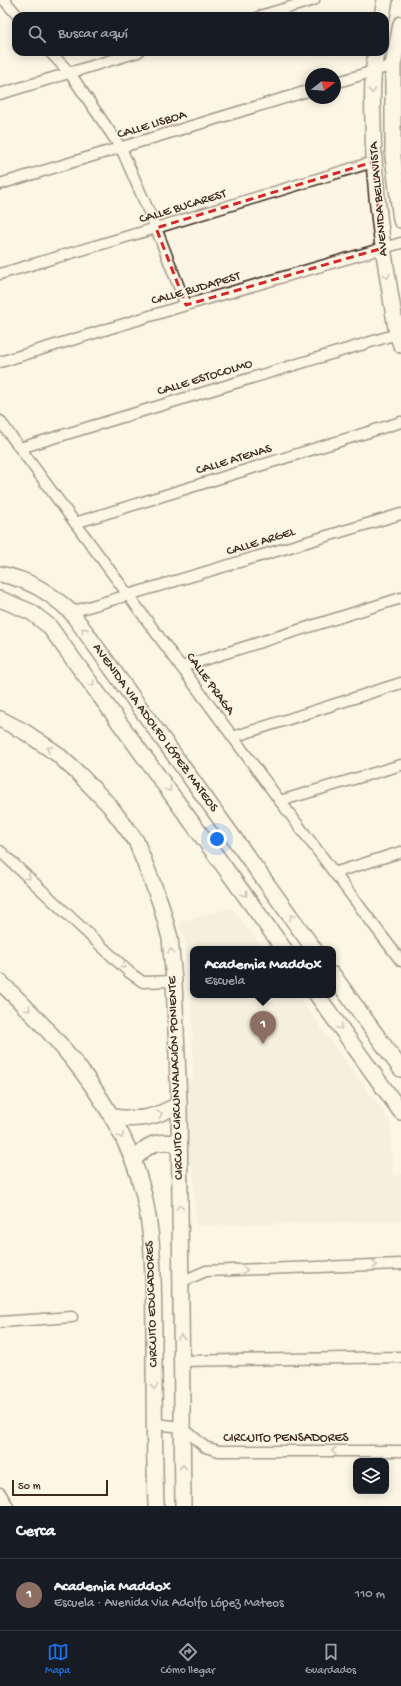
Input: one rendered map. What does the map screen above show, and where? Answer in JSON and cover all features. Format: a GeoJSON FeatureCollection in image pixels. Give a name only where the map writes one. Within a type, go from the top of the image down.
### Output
{"type":"FeatureCollection","features":[{"type":"Feature","properties":{"kind":"main road"},"geometry":{"type":"LineString","coordinates":[[383,12],[385,0]]}},
{"type":"Feature","properties":{"kind":"main road","name":"AVENIDA BELLAVISTA"},"geometry":{"type":"LineString","coordinates":[[401,24],[393,65],[393,156],[401,220]]}},
{"type":"Feature","properties":{"kind":"main road","name":"AVENIDA BELLAVISTA"},"geometry":{"type":"LineString","coordinates":[[375,56],[372,72],[373,162],[382,248],[399,339]]}},
{"type":"Feature","properties":{"kind":"main road","name":"AVENIDA VIA ADOLFO LÓPEZ MATEOS"},"geometry":{"type":"LineString","coordinates":[[0,574],[40,587],[55,597],[71,612],[312,946]]}},
{"type":"Feature","properties":{"kind":"main road","name":"AVENIDA VIA ADOLFO LÓPEZ MATEOS"},"geometry":{"type":"LineString","coordinates":[[0,599],[32,612],[49,626],[282,946]]}},
{"type":"Feature","properties":{"kind":"main road","name":"CIRCUITO CIRCUNVALACIÓN PONIENTE"},"geometry":{"type":"LineString","coordinates":[[0,719],[25,732],[56,753],[109,805],[136,842],[160,902],[170,938],[174,981],[180,1144],[183,1506]]}},
{"type":"Feature","properties":{"kind":"main road"},"geometry":{"type":"LineString","coordinates":[[336,979],[401,1069]]}},
{"type":"Feature","properties":{"kind":"main road","name":"CIRCUITO EDUCADORES"},"geometry":{"type":"LineString","coordinates":[[0,982],[28,1008],[71,1057],[112,1117],[133,1161],[147,1209],[153,1251],[155,1424],[154,1505]]}},
{"type":"Feature","properties":{"kind":"main road"},"geometry":{"type":"LineString","coordinates":[[319,998],[401,1112]]}},
{"type":"Feature","properties":{"kind":"main road"},"geometry":{"type":"LineString","coordinates":[[112,1117],[130,1120],[147,1118],[164,1113],[179,1104]]}},
{"type":"Feature","properties":{"kind":"main road"},"geometry":{"type":"LineString","coordinates":[[133,1161],[142,1150],[154,1143],[167,1141],[180,1144]]}},
{"type":"Feature","properties":{"kind":"street"},"geometry":{"type":"LineString","coordinates":[[274,12],[314,0]]}},
{"type":"Feature","properties":{"kind":"street"},"geometry":{"type":"LineString","coordinates":[[4,1],[14,12]]}},
{"type":"Feature","properties":{"kind":"street"},"geometry":{"type":"LineString","coordinates":[[54,56],[69,72],[121,148],[156,228],[186,305]]}},
{"type":"Feature","properties":{"kind":"street"},"geometry":{"type":"LineString","coordinates":[[0,94],[124,56]]}},
{"type":"Feature","properties":{"kind":"street"},"geometry":{"type":"LineString","coordinates":[[341,81],[393,65]]}},
{"type":"Feature","properties":{"kind":"street","name":"CALLE LISBOA"},"geometry":{"type":"LineString","coordinates":[[0,184],[305,92]]}},
{"type":"Feature","properties":{"kind":"street","name":"CALLE BUCAREST"},"geometry":{"type":"LineString","coordinates":[[0,274],[373,162]]}},
{"type":"Feature","properties":{"kind":"street","name":"CALLE BUDAPEST"},"geometry":{"type":"LineString","coordinates":[[0,362],[186,305],[401,243]]}},
{"type":"Feature","properties":{"kind":"street","name":"CALLE ESTOCOLMO"},"geometry":{"type":"LineString","coordinates":[[20,448],[399,339]]}},
{"type":"Feature","properties":{"kind":"street","name":"CALLE PRAGA"},"geometry":{"type":"LineString","coordinates":[[0,421],[280,801],[401,961]]}},
{"type":"Feature","properties":{"kind":"street","name":"CALLE ATENAS"},"geometry":{"type":"LineString","coordinates":[[75,523],[401,422]]}},
{"type":"Feature","properties":{"kind":"street","name":"CALLE ARGEL"},"geometry":{"type":"LineString","coordinates":[[71,612],[401,514]]}},
{"type":"Feature","properties":{"kind":"street"},"geometry":{"type":"LineString","coordinates":[[181,667],[401,598]]}},
{"type":"Feature","properties":{"kind":"street"},"geometry":{"type":"LineString","coordinates":[[233,737],[401,683]]}},
{"type":"Feature","properties":{"kind":"street"},"geometry":{"type":"LineString","coordinates":[[280,801],[401,765]]}},
{"type":"Feature","properties":{"kind":"street"},"geometry":{"type":"LineString","coordinates":[[0,851],[130,972],[143,982],[174,981]]}},
{"type":"Feature","properties":{"kind":"street"},"geometry":{"type":"LineString","coordinates":[[334,873],[401,852]]}},
{"type":"Feature","properties":{"kind":"street"},"geometry":{"type":"LineString","coordinates":[[181,1282],[206,1271],[401,1264]]}},
{"type":"Feature","properties":{"kind":"street"},"geometry":{"type":"LineString","coordinates":[[0,1322],[72,1317]]}},
{"type":"Feature","properties":{"kind":"street"},"geometry":{"type":"LineString","coordinates":[[182,1361],[401,1356]]}},
{"type":"Feature","properties":{"kind":"street"},"geometry":{"type":"LineString","coordinates":[[155,1424],[182,1427]]}},
{"type":"Feature","properties":{"kind":"street","name":"CIRCUITO PENSADORES"},"geometry":{"type":"LineString","coordinates":[[182,1427],[205,1447],[219,1451],[401,1451]]}},
{"type":"Feature","properties":{"kind":"street"},"geometry":{"type":"LineString","coordinates":[[0,1493],[8,1506]]}},
{"type":"Feature","properties":{"kind":"highlighted area"},"geometry":{"type":"Polygon","coordinates":[[[373,162],[383,248],[186,305],[156,228],[373,162]]]}},
{"type":"Feature","properties":{"kind":"shaded area"},"geometry":{"type":"Polygon","coordinates":[[[232,908],[261,946],[190,946],[190,980],[186,943],[179,922],[232,908]]]}},
{"type":"Feature","properties":{"kind":"shaded area"},"geometry":{"type":"Polygon","coordinates":[[[191,998],[299,998],[390,1121],[393,1176],[398,1176],[401,1174],[401,1221],[196,1225],[193,1164],[187,1164],[185,1079],[194,1079],[191,998]]]}},
{"type":"Feature","properties":{"kind":"place","name":"Academia Maddox"},"geometry":{"type":"Point","coordinates":[263,1044]}}]}
